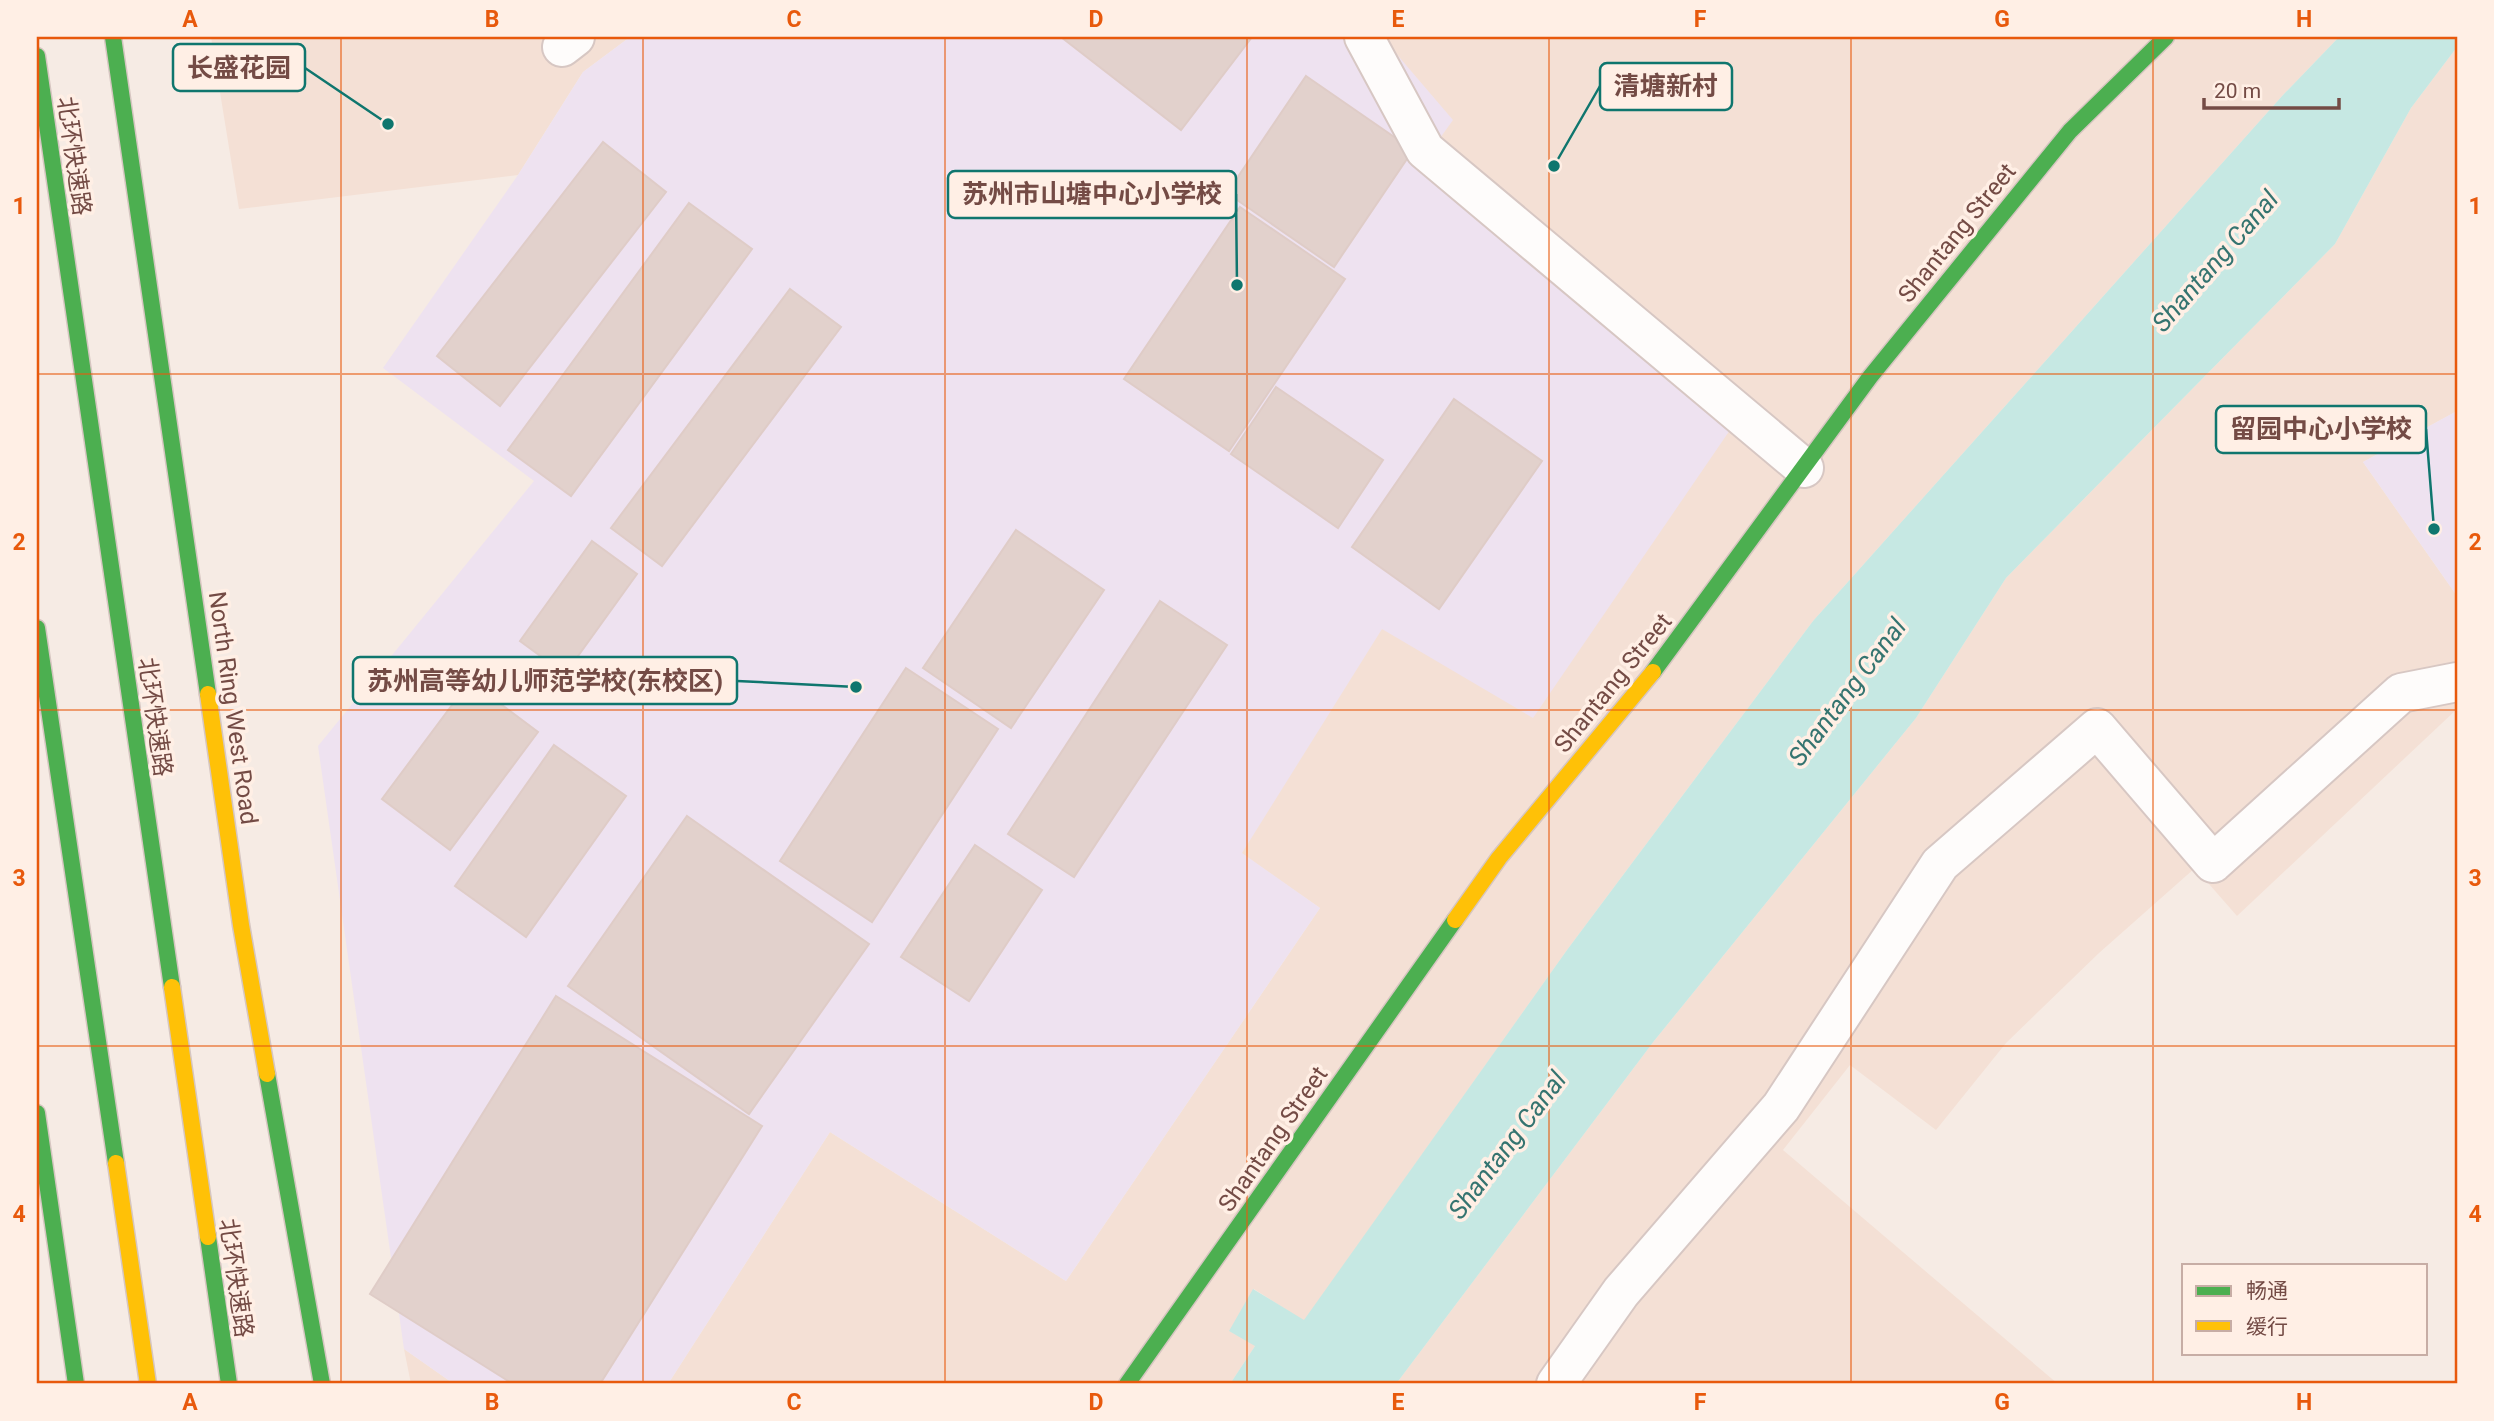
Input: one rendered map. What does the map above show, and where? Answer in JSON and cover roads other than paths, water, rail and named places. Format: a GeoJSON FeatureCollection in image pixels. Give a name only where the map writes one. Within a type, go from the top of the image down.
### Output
{"type":"FeatureCollection","features":[{"type":"Feature","properties":{"kind":"main road","name":"North Ring West Road"},"geometry":{"type":"LineString","coordinates":[[113,37],[241,925],[322,1384]]}},
{"type":"Feature","properties":{"kind":"main road","name":"Shantang Street"},"geometry":{"type":"LineString","coordinates":[[1127,1384],[1499,858],[1672,649],[1870,377],[2070,131],[2166,37]]}},
{"type":"Feature","properties":{"kind":"main road","name":"北环快速路"},"geometry":{"type":"LineString","coordinates":[[37,56],[229,1383]]}},
{"type":"Feature","properties":{"kind":"main road"},"geometry":{"type":"LineString","coordinates":[[37,628],[148,1384]]}},
{"type":"Feature","properties":{"kind":"main road"},"geometry":{"type":"LineString","coordinates":[[37,1113],[75,1384]]}},
{"type":"Feature","properties":{"kind":"street"},"geometry":{"type":"LineString","coordinates":[[1364,37],[1425,150],[1804,468]]}},
{"type":"Feature","properties":{"kind":"street"},"geometry":{"type":"LineString","coordinates":[[1556,1384],[1621,1292],[1781,1107],[1941,864],[2096,728],[2213,863],[2401,692],[2457,682]]}},
{"type":"Feature","properties":{"kind":"water","name":"Shantang Canal"},"geometry":{"type":"Polygon","coordinates":[[[2339,37],[2457,37],[2457,47],[2411,108],[2335,244],[2006,578],[1916,718],[1654,1041],[1396,1384],[1230,1384],[1255,1346],[1229,1331],[1253,1289],[1304,1320],[1567,950],[1813,621],[2283,95],[2339,37]]]}},
{"type":"Feature","properties":{"kind":"place","name":"长盛花园"},"geometry":{"type":"Point","coordinates":[388,124]}},
{"type":"Feature","properties":{"kind":"place","name":"清塘新村"},"geometry":{"type":"Point","coordinates":[1554,166]}},
{"type":"Feature","properties":{"kind":"place","name":"苏州市山塘中心小学校"},"geometry":{"type":"Point","coordinates":[1237,285]}},
{"type":"Feature","properties":{"kind":"place","name":"留园中心小学校"},"geometry":{"type":"Point","coordinates":[2434,529]}},
{"type":"Feature","properties":{"kind":"place","name":"苏州高等幼儿师范学校(东校区)"},"geometry":{"type":"Point","coordinates":[856,687]}}]}
